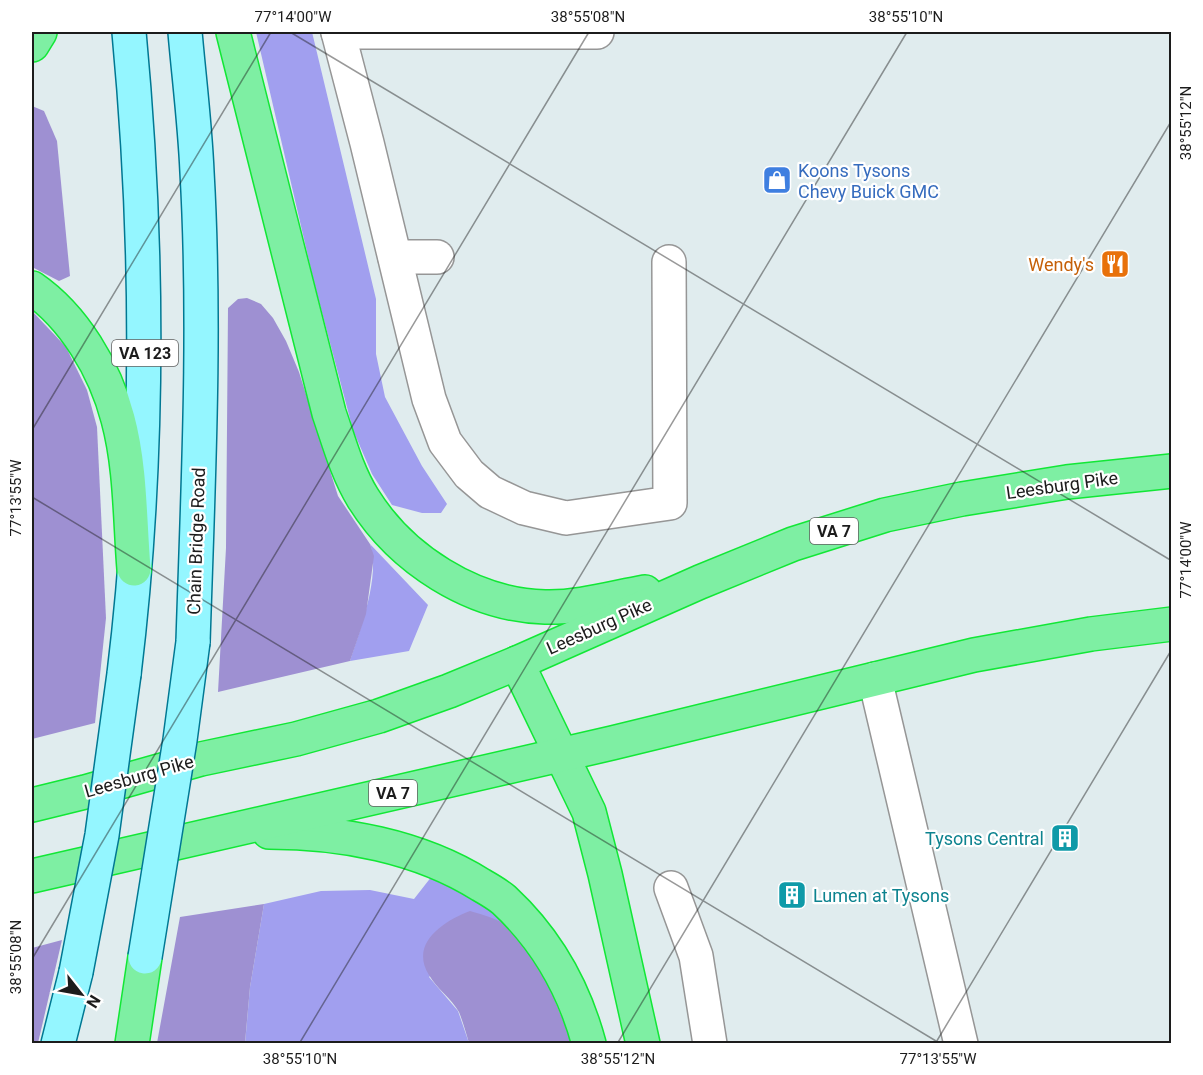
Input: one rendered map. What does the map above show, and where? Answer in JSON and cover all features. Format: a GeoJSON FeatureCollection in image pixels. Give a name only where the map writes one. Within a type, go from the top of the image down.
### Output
{"type":"FeatureCollection","features":[{"type":"Feature","properties":{"kind":"highway"},"geometry":{"type":"LineString","coordinates":[[32,45],[40,32]]}},
{"type":"Feature","properties":{"kind":"highway"},"geometry":{"type":"LineString","coordinates":[[233,32],[329,413],[348,470],[363,498],[386,530],[447,578],[482,596],[519,604],[560,607],[700,582]]}},
{"type":"Feature","properties":{"kind":"highway"},"geometry":{"type":"LineString","coordinates":[[32,288],[55,307],[80,336],[101,374],[118,419],[126,466],[134,569]]}},
{"type":"Feature","properties":{"kind":"highway","name":"Leesburg Pike"},"geometry":{"type":"LineString","coordinates":[[32,805],[201,759],[296,739],[379,716],[517,663],[700,582],[793,544],[885,515],[962,499],[1055,484],[1172,471]]}},
{"type":"Feature","properties":{"kind":"highway","name":"VA 7"},"geometry":{"type":"LineString","coordinates":[[32,876],[561,754],[974,655],[1091,634],[1172,624]]}},
{"type":"Feature","properties":{"kind":"highway"},"geometry":{"type":"LineString","coordinates":[[517,663],[588,812],[605,874],[643,1044]]}},
{"type":"Feature","properties":{"kind":"highway"},"geometry":{"type":"LineString","coordinates":[[32,791],[84,792]]}},
{"type":"Feature","properties":{"kind":"highway"},"geometry":{"type":"LineString","coordinates":[[225,832],[278,832],[386,845],[423,856],[466,875],[502,898],[535,932],[561,971],[581,1014],[589,1044]]}},
{"type":"Feature","properties":{"kind":"highway"},"geometry":{"type":"LineString","coordinates":[[132,1044],[145,957]]}},
{"type":"Feature","properties":{"kind":"main road","name":"VA 123"},"geometry":{"type":"LineString","coordinates":[[58,1044],[76,972],[102,835],[124,674],[143,445],[145,324],[135,98],[129,32]]}},
{"type":"Feature","properties":{"kind":"main road","name":"Chain Bridge Road"},"geometry":{"type":"LineString","coordinates":[[120,1044],[145,957],[180,740],[193,642],[199,452],[200,323],[197,173],[185,32]]}},
{"type":"Feature","properties":{"kind":"street"},"geometry":{"type":"LineString","coordinates":[[597,32],[338,32],[429,399],[445,442],[469,474],[490,492],[524,508],[566,518],[670,503],[669,262]]}},
{"type":"Feature","properties":{"kind":"street"},"geometry":{"type":"LineString","coordinates":[[395,257],[437,257]]}},
{"type":"Feature","properties":{"kind":"street"},"geometry":{"type":"LineString","coordinates":[[875,679],[961,1044]]}},
{"type":"Feature","properties":{"kind":"street"},"geometry":{"type":"LineString","coordinates":[[671,888],[696,956],[710,1044]]}},
{"type":"Feature","properties":{"kind":"shaded area"},"geometry":{"type":"Polygon","coordinates":[[[256,32],[312,32],[376,299],[376,354],[385,397],[422,466],[447,504],[441,513],[422,513],[392,505],[372,474],[353,430],[314,282],[256,32]]]}},
{"type":"Feature","properties":{"kind":"shaded area"},"geometry":{"type":"Polygon","coordinates":[[[32,106],[44,111],[57,141],[70,276],[59,281],[32,267],[32,106]]]}},
{"type":"Feature","properties":{"kind":"shaded area"},"geometry":{"type":"Polygon","coordinates":[[[247,298],[261,304],[273,318],[286,341],[299,372],[338,496],[370,544],[374,556],[366,614],[350,661],[218,692],[226,548],[228,308],[238,299],[247,298]]]}},
{"type":"Feature","properties":{"kind":"shaded area"},"geometry":{"type":"Polygon","coordinates":[[[32,311],[66,347],[87,390],[97,427],[106,618],[95,723],[32,739],[32,311]]]}},
{"type":"Feature","properties":{"kind":"shaded area"},"geometry":{"type":"Polygon","coordinates":[[[370,544],[428,605],[409,651],[350,661],[364,619],[371,586],[373,557],[370,544]]]}},
{"type":"Feature","properties":{"kind":"shaded area"},"geometry":{"type":"Polygon","coordinates":[[[432,876],[477,899],[511,928],[488,917],[429,977],[458,1011],[469,1043],[245,1044],[250,987],[264,904],[321,891],[370,890],[414,899],[432,876]]]}},
{"type":"Feature","properties":{"kind":"shaded area"},"geometry":{"type":"Polygon","coordinates":[[[264,904],[250,987],[245,1043],[157,1043],[180,917],[264,904]]]}},
{"type":"Feature","properties":{"kind":"shaded area"},"geometry":{"type":"Polygon","coordinates":[[[470,911],[503,923],[522,939],[547,983],[572,1043],[469,1043],[459,1012],[429,975],[423,953],[426,943],[440,927],[470,911]]]}},
{"type":"Feature","properties":{"kind":"shaded area"},"geometry":{"type":"Polygon","coordinates":[[[62,940],[38,1043],[32,1043],[32,948],[62,940]]]}},
{"type":"Feature","properties":{"kind":"place","name":"Koons Tysons Chevy Buick GMC"},"geometry":{"type":"Point","coordinates":[777,180]}},
{"type":"Feature","properties":{"kind":"place","name":"Wendy's"},"geometry":{"type":"Point","coordinates":[1115,264]}},
{"type":"Feature","properties":{"kind":"place","name":"Tysons Central"},"geometry":{"type":"Point","coordinates":[1065,838]}},
{"type":"Feature","properties":{"kind":"place","name":"Lumen at Tysons"},"geometry":{"type":"Point","coordinates":[792,895]}}]}
